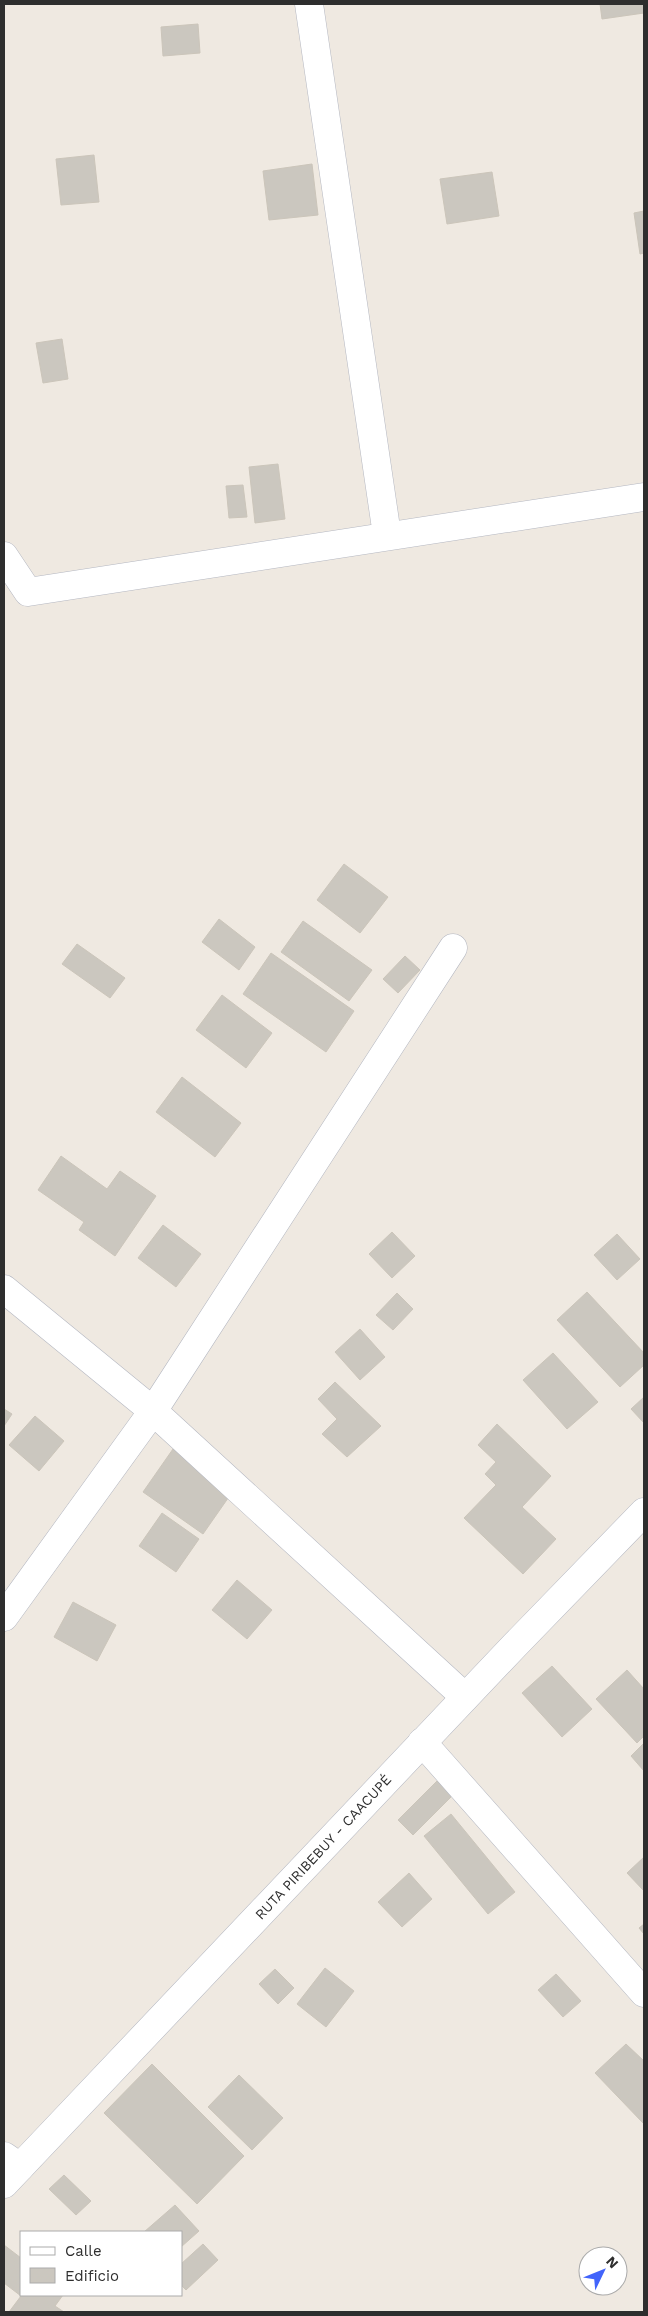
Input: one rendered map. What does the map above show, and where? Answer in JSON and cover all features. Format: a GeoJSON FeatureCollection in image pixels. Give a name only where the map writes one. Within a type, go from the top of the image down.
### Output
{"type":"FeatureCollection","features":[{"type":"Feature","properties":{"kind":"street"},"geometry":{"type":"LineString","coordinates":[[309,4],[387,535]]}},
{"type":"Feature","properties":{"kind":"street"},"geometry":{"type":"LineString","coordinates":[[4,556],[28,592],[387,535],[644,497]]}},
{"type":"Feature","properties":{"kind":"street"},"geometry":{"type":"LineString","coordinates":[[4,1617],[153,1411],[453,948]]}},
{"type":"Feature","properties":{"kind":"street"},"geometry":{"type":"LineString","coordinates":[[4,1289],[153,1411],[465,1697]]}},
{"type":"Feature","properties":{"kind":"street","name":"RUTA PIRIBEBUY - CAACUPÉ"},"geometry":{"type":"LineString","coordinates":[[9,2169],[644,1512]]}},
{"type":"Feature","properties":{"kind":"street"},"geometry":{"type":"LineString","coordinates":[[422,1742],[644,1993]]}},
{"type":"Feature","properties":{"kind":"building"},"geometry":{"type":"Polygon","coordinates":[[[600,4],[644,4],[644,13],[602,19],[600,4]]]}},
{"type":"Feature","properties":{"kind":"building"},"geometry":{"type":"Polygon","coordinates":[[[198,24],[200,53],[163,56],[161,27],[198,24]]]}},
{"type":"Feature","properties":{"kind":"building"},"geometry":{"type":"Polygon","coordinates":[[[94,155],[99,202],[61,205],[56,159],[94,155]]]}},
{"type":"Feature","properties":{"kind":"building"},"geometry":{"type":"Polygon","coordinates":[[[312,164],[318,215],[269,220],[263,171],[312,164]]]}},
{"type":"Feature","properties":{"kind":"building"},"geometry":{"type":"Polygon","coordinates":[[[492,172],[499,216],[447,224],[440,179],[492,172]]]}},
{"type":"Feature","properties":{"kind":"building"},"geometry":{"type":"Polygon","coordinates":[[[644,211],[644,253],[640,254],[634,213],[644,211]]]}},
{"type":"Feature","properties":{"kind":"building"},"geometry":{"type":"Polygon","coordinates":[[[62,339],[68,379],[43,383],[36,343],[62,339]]]}},
{"type":"Feature","properties":{"kind":"building"},"geometry":{"type":"Polygon","coordinates":[[[278,464],[285,519],[255,523],[249,467],[278,464]]]}},
{"type":"Feature","properties":{"kind":"building"},"geometry":{"type":"Polygon","coordinates":[[[243,485],[247,517],[229,518],[226,486],[243,485]]]}},
{"type":"Feature","properties":{"kind":"building"},"geometry":{"type":"Polygon","coordinates":[[[344,864],[388,897],[360,933],[317,900],[344,864]]]}},
{"type":"Feature","properties":{"kind":"building"},"geometry":{"type":"Polygon","coordinates":[[[219,919],[255,947],[239,970],[202,942],[219,919]]]}},
{"type":"Feature","properties":{"kind":"building"},"geometry":{"type":"Polygon","coordinates":[[[303,921],[372,970],[349,1001],[281,952],[303,921]]]}},
{"type":"Feature","properties":{"kind":"building"},"geometry":{"type":"Polygon","coordinates":[[[77,944],[125,978],[110,998],[62,964],[77,944]]]}},
{"type":"Feature","properties":{"kind":"building"},"geometry":{"type":"Polygon","coordinates":[[[271,953],[354,1011],[326,1052],[243,994],[271,953]]]}},
{"type":"Feature","properties":{"kind":"building"},"geometry":{"type":"Polygon","coordinates":[[[405,956],[420,970],[398,993],[383,979],[405,956]]]}},
{"type":"Feature","properties":{"kind":"building"},"geometry":{"type":"Polygon","coordinates":[[[222,995],[272,1033],[246,1068],[196,1030],[222,995]]]}},
{"type":"Feature","properties":{"kind":"building"},"geometry":{"type":"Polygon","coordinates":[[[182,1077],[241,1123],[215,1157],[156,1112],[182,1077]]]}},
{"type":"Feature","properties":{"kind":"building"},"geometry":{"type":"Polygon","coordinates":[[[61,1156],[107,1189],[120,1171],[156,1196],[115,1256],[79,1230],[84,1222],[38,1190],[61,1156]]]}},
{"type":"Feature","properties":{"kind":"building"},"geometry":{"type":"Polygon","coordinates":[[[163,1225],[201,1254],[176,1287],[138,1258],[163,1225]]]}},
{"type":"Feature","properties":{"kind":"building"},"geometry":{"type":"Polygon","coordinates":[[[392,1232],[415,1256],[392,1278],[369,1254],[392,1232]]]}},
{"type":"Feature","properties":{"kind":"building"},"geometry":{"type":"Polygon","coordinates":[[[617,1234],[640,1259],[617,1280],[594,1255],[617,1234]]]}},
{"type":"Feature","properties":{"kind":"building"},"geometry":{"type":"Polygon","coordinates":[[[587,1292],[644,1353],[644,1365],[620,1387],[557,1320],[587,1292]]]}},
{"type":"Feature","properties":{"kind":"building"},"geometry":{"type":"Polygon","coordinates":[[[397,1293],[413,1309],[393,1330],[376,1315],[397,1293]]]}},
{"type":"Feature","properties":{"kind":"building"},"geometry":{"type":"Polygon","coordinates":[[[360,1329],[385,1357],[360,1380],[335,1352],[360,1329]]]}},
{"type":"Feature","properties":{"kind":"building"},"geometry":{"type":"Polygon","coordinates":[[[553,1353],[598,1402],[567,1429],[523,1380],[553,1353]]]}},
{"type":"Feature","properties":{"kind":"building"},"geometry":{"type":"Polygon","coordinates":[[[335,1382],[381,1426],[347,1457],[322,1434],[337,1419],[318,1399],[335,1382]]]}},
{"type":"Feature","properties":{"kind":"building"},"geometry":{"type":"Polygon","coordinates":[[[644,1397],[644,1423],[631,1409],[644,1397]]]}},
{"type":"Feature","properties":{"kind":"building"},"geometry":{"type":"Polygon","coordinates":[[[4,1409],[12,1414],[4,1426],[4,1409]]]}},
{"type":"Feature","properties":{"kind":"building"},"geometry":{"type":"Polygon","coordinates":[[[35,1416],[64,1441],[39,1471],[9,1445],[35,1416]]]}},
{"type":"Feature","properties":{"kind":"building"},"geometry":{"type":"Polygon","coordinates":[[[497,1424],[551,1476],[522,1507],[556,1539],[523,1574],[464,1518],[496,1485],[485,1474],[496,1462],[478,1445],[497,1424]]]}},
{"type":"Feature","properties":{"kind":"building"},"geometry":{"type":"Polygon","coordinates":[[[173,1449],[233,1491],[203,1534],[143,1492],[173,1449]]]}},
{"type":"Feature","properties":{"kind":"building"},"geometry":{"type":"Polygon","coordinates":[[[162,1513],[199,1539],[176,1572],[139,1546],[162,1513]]]}},
{"type":"Feature","properties":{"kind":"building"},"geometry":{"type":"Polygon","coordinates":[[[237,1580],[272,1610],[247,1639],[212,1610],[237,1580]]]}},
{"type":"Feature","properties":{"kind":"building"},"geometry":{"type":"Polygon","coordinates":[[[73,1602],[116,1625],[97,1661],[54,1637],[73,1602]]]}},
{"type":"Feature","properties":{"kind":"building"},"geometry":{"type":"Polygon","coordinates":[[[552,1666],[592,1709],[562,1737],[522,1693],[552,1666]]]}},
{"type":"Feature","properties":{"kind":"building"},"geometry":{"type":"Polygon","coordinates":[[[627,1670],[644,1689],[644,1736],[637,1743],[596,1699],[627,1670]]]}},
{"type":"Feature","properties":{"kind":"building"},"geometry":{"type":"Polygon","coordinates":[[[644,1743],[644,1771],[631,1756],[644,1743]]]}},
{"type":"Feature","properties":{"kind":"building"},"geometry":{"type":"Polygon","coordinates":[[[439,1779],[454,1794],[413,1835],[398,1820],[439,1779]]]}},
{"type":"Feature","properties":{"kind":"building"},"geometry":{"type":"Polygon","coordinates":[[[451,1814],[515,1892],[488,1914],[424,1836],[451,1814]]]}},
{"type":"Feature","properties":{"kind":"building"},"geometry":{"type":"Polygon","coordinates":[[[644,1857],[644,1891],[627,1873],[644,1857]]]}},
{"type":"Feature","properties":{"kind":"building"},"geometry":{"type":"Polygon","coordinates":[[[409,1873],[432,1899],[402,1927],[378,1902],[409,1873]]]}},
{"type":"Feature","properties":{"kind":"building"},"geometry":{"type":"Polygon","coordinates":[[[644,1924],[644,1934],[639,1928],[644,1924]]]}},
{"type":"Feature","properties":{"kind":"building"},"geometry":{"type":"Polygon","coordinates":[[[325,1968],[354,1991],[326,2027],[297,2004],[325,1968]]]}},
{"type":"Feature","properties":{"kind":"building"},"geometry":{"type":"Polygon","coordinates":[[[275,1969],[294,1988],[278,2004],[259,1984],[275,1969]]]}},
{"type":"Feature","properties":{"kind":"building"},"geometry":{"type":"Polygon","coordinates":[[[556,1974],[581,2001],[563,2017],[538,1990],[556,1974]]]}},
{"type":"Feature","properties":{"kind":"building"},"geometry":{"type":"Polygon","coordinates":[[[626,2044],[644,2061],[643,2123],[595,2073],[626,2044]]]}},
{"type":"Feature","properties":{"kind":"building"},"geometry":{"type":"Polygon","coordinates":[[[152,2064],[244,2156],[197,2204],[104,2113],[152,2064]]]}},
{"type":"Feature","properties":{"kind":"building"},"geometry":{"type":"Polygon","coordinates":[[[239,2075],[283,2118],[252,2150],[208,2107],[239,2075]]]}},
{"type":"Feature","properties":{"kind":"building"},"geometry":{"type":"Polygon","coordinates":[[[64,2175],[91,2201],[76,2215],[49,2189],[64,2175]]]}},
{"type":"Feature","properties":{"kind":"building"},"geometry":{"type":"Polygon","coordinates":[[[175,2205],[199,2231],[182,2246],[182,2231],[145,2231],[175,2205]]]}},
{"type":"Feature","properties":{"kind":"building"},"geometry":{"type":"Polygon","coordinates":[[[203,2244],[218,2260],[186,2290],[182,2286],[182,2263],[203,2244]]]}},
{"type":"Feature","properties":{"kind":"building"},"geometry":{"type":"Polygon","coordinates":[[[4,2245],[20,2257],[20,2295],[4,2283],[4,2245]]]}},
{"type":"Feature","properties":{"kind":"building"},"geometry":{"type":"Polygon","coordinates":[[[21,2296],[62,2296],[55,2306],[64,2312],[9,2312],[21,2296]]]}}]}
